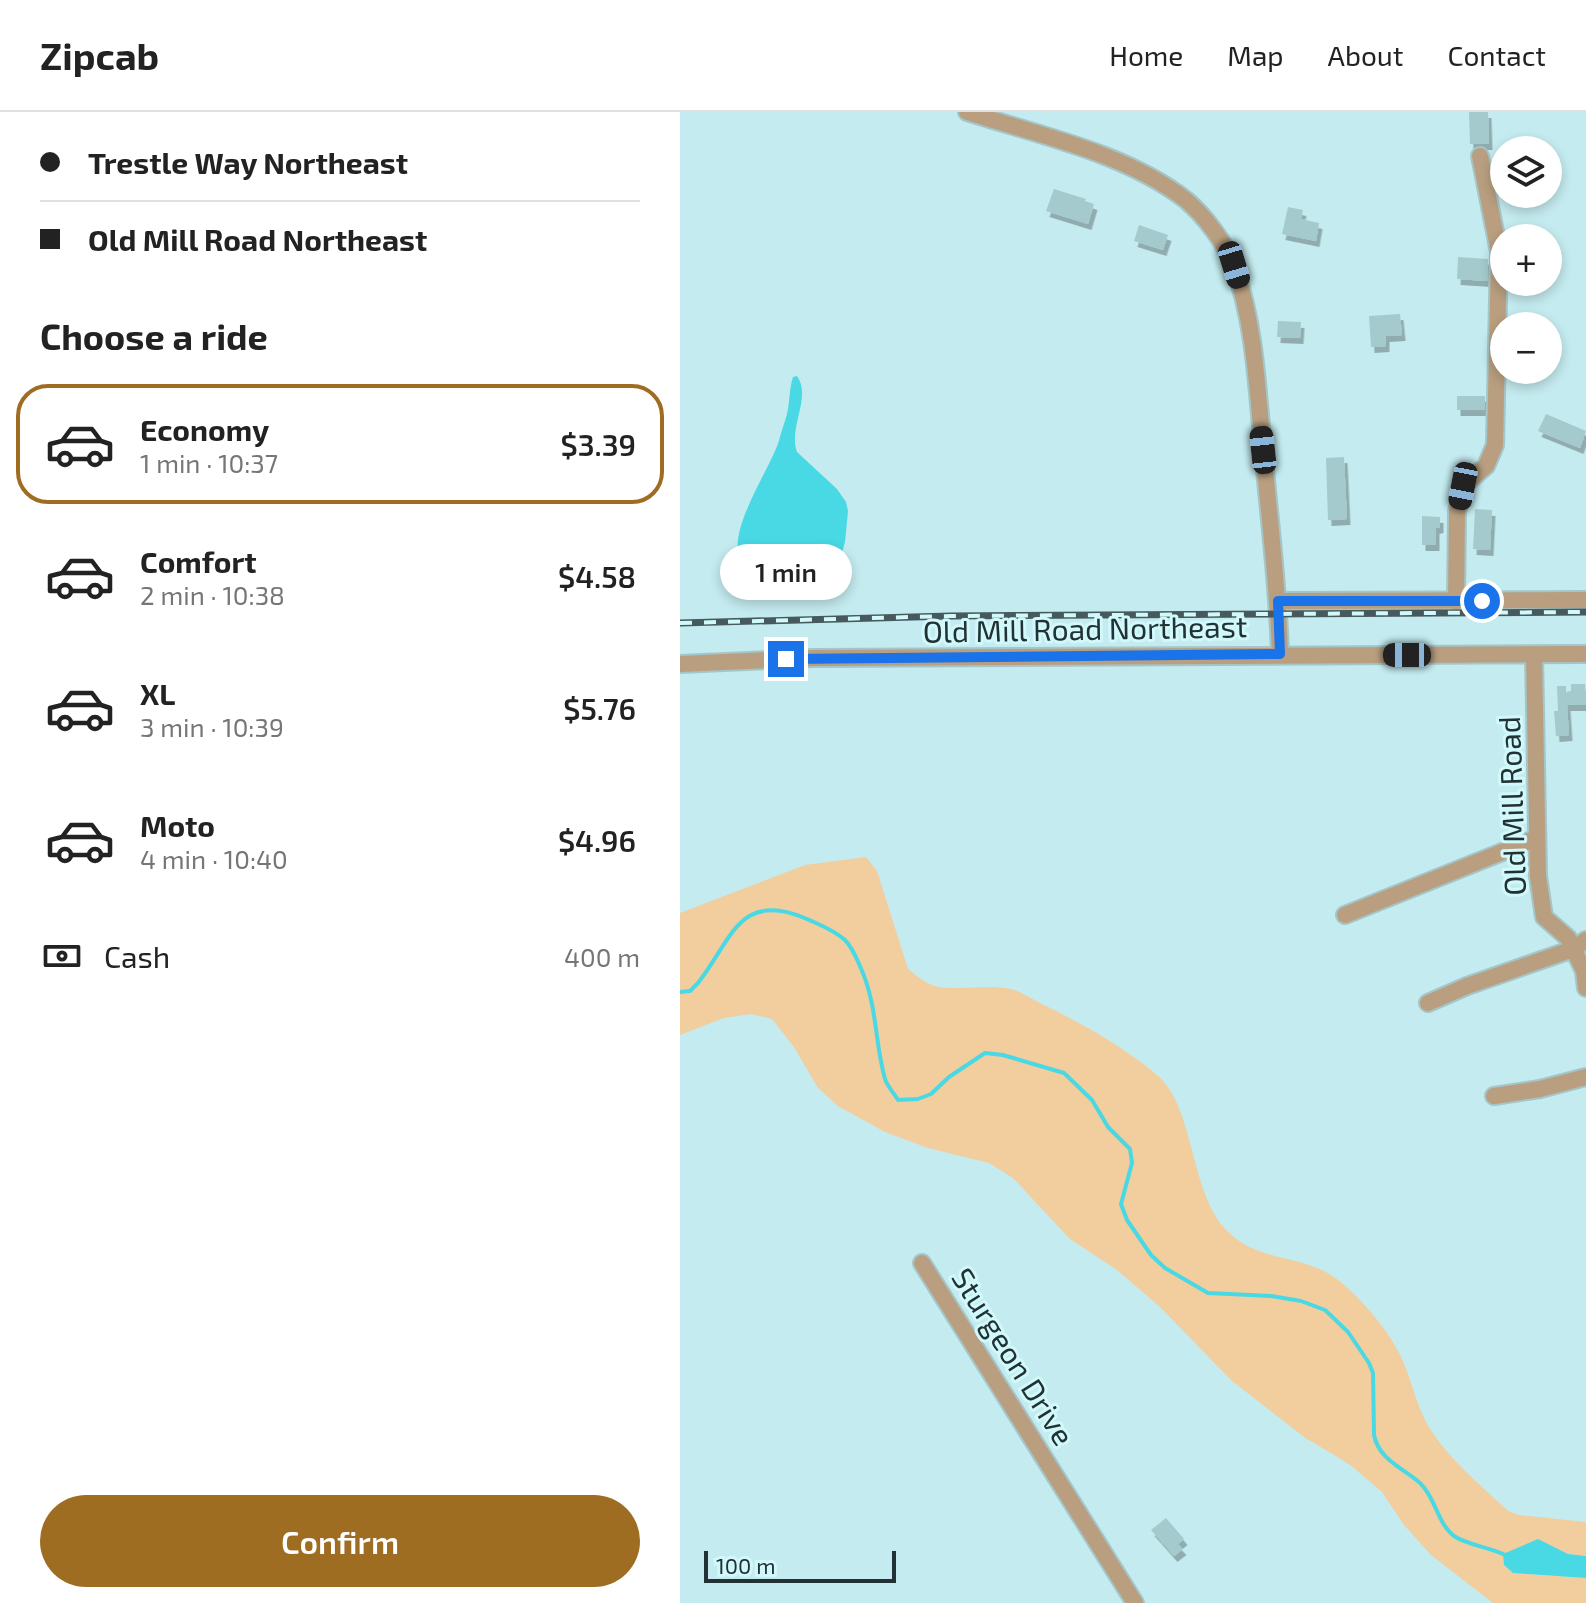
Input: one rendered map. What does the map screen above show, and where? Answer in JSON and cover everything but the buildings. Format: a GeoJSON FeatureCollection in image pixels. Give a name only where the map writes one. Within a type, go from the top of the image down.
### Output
{"type":"FeatureCollection","features":[{"type":"Feature","properties":{"kind":"street"},"geometry":{"type":"LineString","coordinates":[[967,112],[1114,160],[1151,177],[1188,202],[1213,231],[1234,265],[1248,312],[1278,601],[1280,654]]}},
{"type":"Feature","properties":{"kind":"street"},"geometry":{"type":"LineString","coordinates":[[1456,602],[1457,512],[1463,486],[1486,466],[1495,445],[1499,252],[1480,156]]}},
{"type":"Feature","properties":{"kind":"street"},"geometry":{"type":"LineString","coordinates":[[1278,601],[1586,600]]}},
{"type":"Feature","properties":{"kind":"street","name":"Old Mill Road Northeast"},"geometry":{"type":"LineString","coordinates":[[680,664],[814,658],[1586,654]]}},
{"type":"Feature","properties":{"kind":"street","name":"Old Mill Road"},"geometry":{"type":"LineString","coordinates":[[1534,655],[1538,876],[1544,917],[1568,938],[1580,944],[1586,988]]}},
{"type":"Feature","properties":{"kind":"street"},"geometry":{"type":"LineString","coordinates":[[1345,915],[1537,838]]}},
{"type":"Feature","properties":{"kind":"street"},"geometry":{"type":"LineString","coordinates":[[1428,1003],[1580,944]]}},
{"type":"Feature","properties":{"kind":"street"},"geometry":{"type":"LineString","coordinates":[[1494,1096],[1540,1089],[1586,1077]]}},
{"type":"Feature","properties":{"kind":"street","name":"Sturgeon Drive"},"geometry":{"type":"LineString","coordinates":[[922,1263],[1135,1603]]}},
{"type":"Feature","properties":{"kind":"shaded area"},"geometry":{"type":"Polygon","coordinates":[[[866,857],[877,871],[908,969],[939,987],[993,987],[1019,992],[1103,1037],[1157,1075],[1178,1105],[1211,1207],[1234,1238],[1265,1253],[1328,1273],[1358,1298],[1397,1349],[1424,1418],[1437,1439],[1466,1472],[1508,1511],[1519,1515],[1586,1522],[1586,1556],[1568,1554],[1538,1540],[1513,1573],[1586,1578],[1586,1603],[1493,1603],[1431,1555],[1404,1525],[1382,1492],[1349,1464],[1304,1437],[1232,1381],[1160,1307],[1117,1270],[1070,1239],[1013,1178],[989,1163],[928,1148],[885,1132],[838,1106],[818,1088],[794,1047],[772,1019],[751,1014],[724,1018],[680,1035],[680,913],[805,865],[866,857]]]}},
{"type":"Feature","properties":{"kind":"water"},"geometry":{"type":"Polygon","coordinates":[[[797,376],[802,393],[795,433],[797,452],[837,489],[846,502],[845,542],[839,563],[835,566],[818,567],[811,564],[801,569],[745,569],[738,556],[742,522],[775,451],[787,414],[793,377],[797,376]]]}},
{"type":"Feature","properties":{"kind":"water"},"geometry":{"type":"Polygon","coordinates":[[[1538,1539],[1568,1554],[1586,1556],[1586,1578],[1513,1573],[1504,1565],[1503,1554],[1538,1539]]]}},
{"type":"Feature","properties":{"kind":"waterway"},"geometry":{"type":"LineString","coordinates":[[680,992],[690,991],[698,983],[740,923],[766,910],[784,912],[832,931],[852,949],[870,995],[885,1079],[898,1100],[918,1099],[931,1094],[949,1077],[985,1053],[1003,1055],[1064,1073],[1092,1100],[1108,1127],[1130,1149],[1132,1163],[1121,1204],[1127,1220],[1151,1255],[1165,1268],[1208,1293],[1271,1296],[1301,1301],[1325,1310],[1348,1332],[1373,1373],[1374,1435],[1381,1451],[1420,1483],[1448,1531],[1466,1542],[1507,1556]]}},
{"type":"Feature","properties":{"kind":"railway"},"geometry":{"type":"LineString","coordinates":[[680,623],[951,616],[1586,612]]}},
{"type":"Feature","properties":{"kind":"route"},"geometry":{"type":"LineString","coordinates":[[786,659],[1280,654],[1278,601],[1482,601]]}}]}
